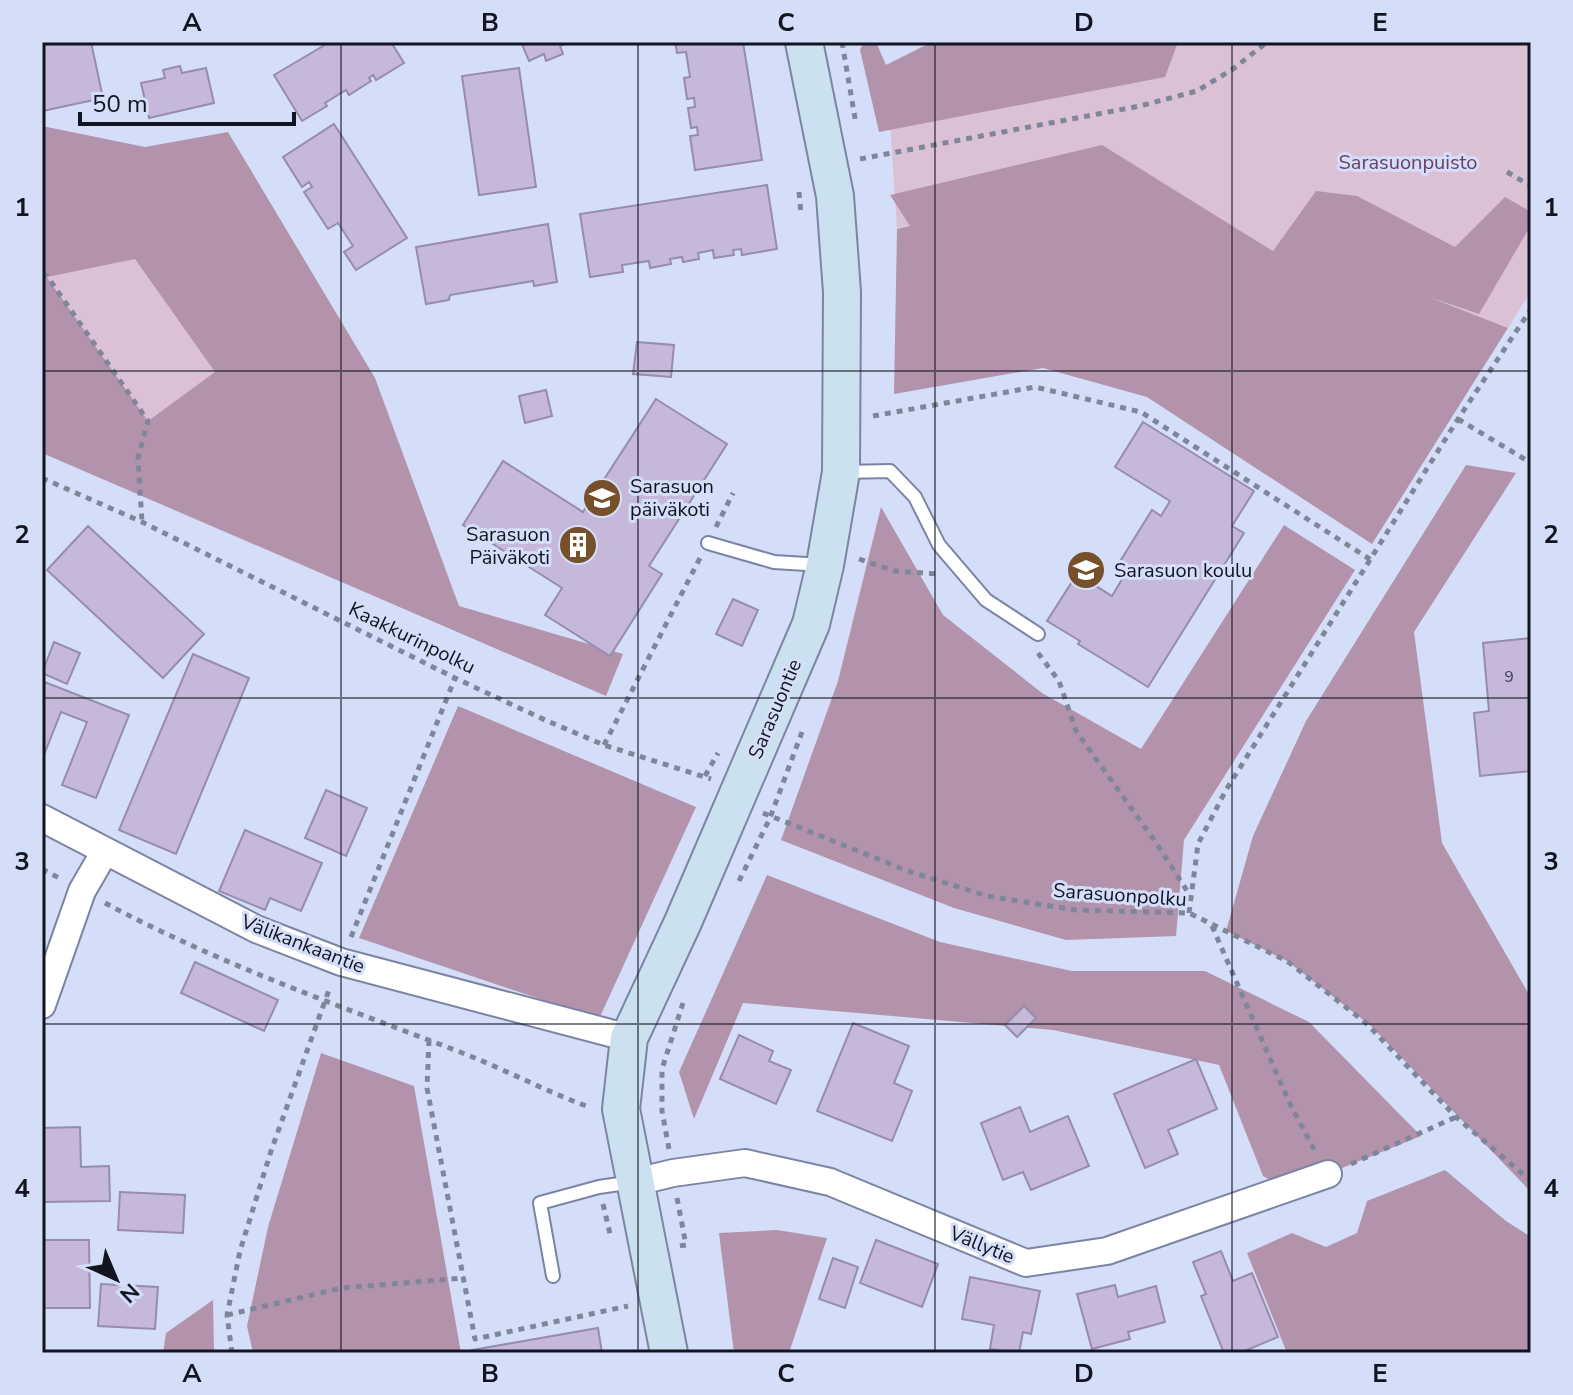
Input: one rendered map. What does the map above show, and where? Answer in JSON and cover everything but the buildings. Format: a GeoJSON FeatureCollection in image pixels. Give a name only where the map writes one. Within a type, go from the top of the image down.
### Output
{"type":"FeatureCollection","features":[{"type":"Feature","properties":{"kind":"street","name":"Sarasuontie"},"geometry":{"type":"LineString","coordinates":[[669,1353],[621,1109],[629,1038],[683,922],[838,560],[842,292],[835,196],[813,175],[804,42]]}},
{"type":"Feature","properties":{"kind":"street","name":"Välikankaantie"},"geometry":{"type":"LineString","coordinates":[[42,818],[104,853],[256,929],[341,962],[629,1038]]}},
{"type":"Feature","properties":{"kind":"street"},"geometry":{"type":"LineString","coordinates":[[42,1005],[82,891],[104,853]]}},
{"type":"Feature","properties":{"kind":"street","name":"Vällytie"},"geometry":{"type":"LineString","coordinates":[[636,1182],[673,1173],[745,1163],[830,1182],[1026,1263],[1107,1251],[1328,1174]]}},
{"type":"Feature","properties":{"kind":"lane"},"geometry":{"type":"LineString","coordinates":[[841,472],[890,471],[915,497],[939,545],[986,600],[1038,634]]}},
{"type":"Feature","properties":{"kind":"lane"},"geometry":{"type":"LineString","coordinates":[[708,543],[774,562],[838,560]]}},
{"type":"Feature","properties":{"kind":"lane"},"geometry":{"type":"LineString","coordinates":[[553,1276],[540,1203],[599,1187],[636,1182]]}},
{"type":"Feature","properties":{"kind":"path"},"geometry":{"type":"LineString","coordinates":[[803,228],[813,175],[1140,106],[1197,91],[1233,69],[1267,42]]}},
{"type":"Feature","properties":{"kind":"path"},"geometry":{"type":"LineString","coordinates":[[1507,172],[1531,186]]}},
{"type":"Feature","properties":{"kind":"path"},"geometry":{"type":"LineString","coordinates":[[44,276],[148,421],[138,458],[142,522]]}},
{"type":"Feature","properties":{"kind":"path"},"geometry":{"type":"LineString","coordinates":[[1189,913],[1198,844],[1226,790],[1458,419],[1531,309]]}},
{"type":"Feature","properties":{"kind":"path"},"geometry":{"type":"LineString","coordinates":[[870,417],[1035,387],[1141,412],[1371,560]]}},
{"type":"Feature","properties":{"kind":"path"},"geometry":{"type":"LineString","coordinates":[[1458,419],[1531,463]]}},
{"type":"Feature","properties":{"kind":"path","name":"Kaakkurinpolku"},"geometry":{"type":"LineString","coordinates":[[42,478],[142,522],[455,678],[604,745],[705,776],[770,818]]}},
{"type":"Feature","properties":{"kind":"path"},"geometry":{"type":"LineString","coordinates":[[604,745],[733,493]]}},
{"type":"Feature","properties":{"kind":"path"},"geometry":{"type":"LineString","coordinates":[[838,560],[895,571],[965,576]]}},
{"type":"Feature","properties":{"kind":"path"},"geometry":{"type":"LineString","coordinates":[[1008,614],[1059,681],[1076,731],[1190,894]]}},
{"type":"Feature","properties":{"kind":"path"},"geometry":{"type":"LineString","coordinates":[[232,1353],[227,1315],[240,1251],[271,1151],[324,1002],[455,678]]}},
{"type":"Feature","properties":{"kind":"path"},"geometry":{"type":"LineString","coordinates":[[705,776],[724,741]]}},
{"type":"Feature","properties":{"kind":"path"},"geometry":{"type":"LineString","coordinates":[[737,884],[770,818]]}},
{"type":"Feature","properties":{"kind":"path","name":"Sarasuonpolku"},"geometry":{"type":"LineString","coordinates":[[770,818],[908,871],[987,896],[1076,910],[1189,913],[1287,961],[1366,1023],[1456,1117],[1531,1181]]}},
{"type":"Feature","properties":{"kind":"path"},"geometry":{"type":"LineString","coordinates":[[42,869],[161,933],[324,1002],[504,1069],[605,1116],[621,1109],[662,1111]]}},
{"type":"Feature","properties":{"kind":"path"},"geometry":{"type":"LineString","coordinates":[[1211,924],[1290,1104],[1328,1174],[1456,1117]]}},
{"type":"Feature","properties":{"kind":"path"},"geometry":{"type":"LineString","coordinates":[[673,1173],[662,1111],[662,1069],[685,999]]}},
{"type":"Feature","properties":{"kind":"path"},"geometry":{"type":"LineString","coordinates":[[429,1040],[427,1088],[475,1339],[640,1303]]}},
{"type":"Feature","properties":{"kind":"path"},"geometry":{"type":"LineString","coordinates":[[227,1315],[342,1288],[464,1278]]}},
{"type":"Feature","properties":{"kind":"green space","name":"Sarasuonpuisto"},"geometry":{"type":"Polygon","coordinates":[[[932,42],[1531,42],[1531,291],[1508,328],[1390,282],[1264,253],[1092,187],[897,229],[886,65],[932,42]]]}},
{"type":"Feature","properties":{"kind":"green space"},"geometry":{"type":"Polygon","coordinates":[[[135,259],[216,372],[148,421],[47,276],[135,259]]]}},
{"type":"Feature","properties":{"kind":"shaded area"},"geometry":{"type":"Polygon","coordinates":[[[864,42],[876,42],[886,65],[932,42],[1178,42],[1165,77],[879,132],[860,50],[864,42]]]}},
{"type":"Feature","properties":{"kind":"shaded area"},"geometry":{"type":"Polygon","coordinates":[[[42,126],[145,147],[228,132],[375,378],[459,606],[623,654],[606,696],[42,453],[42,126]],[[135,259],[47,277],[148,421],[215,372],[135,259]]]}},
{"type":"Feature","properties":{"kind":"shaded area"},"geometry":{"type":"Polygon","coordinates":[[[1102,145],[1273,251],[1316,191],[1357,196],[1455,247],[1505,197],[1531,212],[1531,225],[1479,314],[1429,297],[1508,328],[1372,544],[1147,397],[1043,368],[894,394],[897,229],[910,226],[890,195],[1102,145]]]}},
{"type":"Feature","properties":{"kind":"shaded area"},"geometry":{"type":"Polygon","coordinates":[[[1466,465],[1516,473],[1414,632],[1442,843],[1531,998],[1531,1192],[1371,1026],[1287,961],[1226,931],[1253,836],[1306,721],[1466,465]]]}},
{"type":"Feature","properties":{"kind":"shaded area"},"geometry":{"type":"Polygon","coordinates":[[[881,507],[943,615],[1042,693],[1141,749],[1284,525],[1355,570],[1184,840],[1176,936],[1066,940],[954,908],[781,840],[838,681],[881,507]]]}},
{"type":"Feature","properties":{"kind":"shaded area"},"geometry":{"type":"Polygon","coordinates":[[[458,706],[696,807],[599,1019],[359,938],[458,706]]]}},
{"type":"Feature","properties":{"kind":"shaded area"},"geometry":{"type":"Polygon","coordinates":[[[767,875],[940,942],[1072,971],[1205,971],[1309,1022],[1421,1136],[1288,1190],[1263,1176],[1219,1065],[1053,1030],[743,1003],[694,1119],[679,1072],[767,875]]]}},
{"type":"Feature","properties":{"kind":"shaded area"},"geometry":{"type":"Polygon","coordinates":[[[321,1053],[414,1086],[461,1353],[253,1353],[247,1326],[268,1227],[321,1053]]]}},
{"type":"Feature","properties":{"kind":"shaded area"},"geometry":{"type":"Polygon","coordinates":[[[1445,1170],[1506,1221],[1531,1237],[1531,1353],[1287,1353],[1247,1253],[1292,1233],[1326,1247],[1357,1233],[1367,1201],[1445,1170]]]}},
{"type":"Feature","properties":{"kind":"shaded area"},"geometry":{"type":"Polygon","coordinates":[[[777,1230],[827,1238],[789,1353],[734,1353],[719,1233],[777,1230]]]}},
{"type":"Feature","properties":{"kind":"shaded area"},"geometry":{"type":"Polygon","coordinates":[[[213,1300],[214,1353],[163,1353],[166,1333],[213,1300]]]}},
{"type":"Feature","properties":{"kind":"place","name":"Sarasuon päiväkoti"},"geometry":{"type":"Point","coordinates":[602,498]}},
{"type":"Feature","properties":{"kind":"place","name":"Sarasuon Päiväkoti"},"geometry":{"type":"Point","coordinates":[578,545]}},
{"type":"Feature","properties":{"kind":"place","name":"Sarasuon koulu"},"geometry":{"type":"Point","coordinates":[1086,570]}}]}
